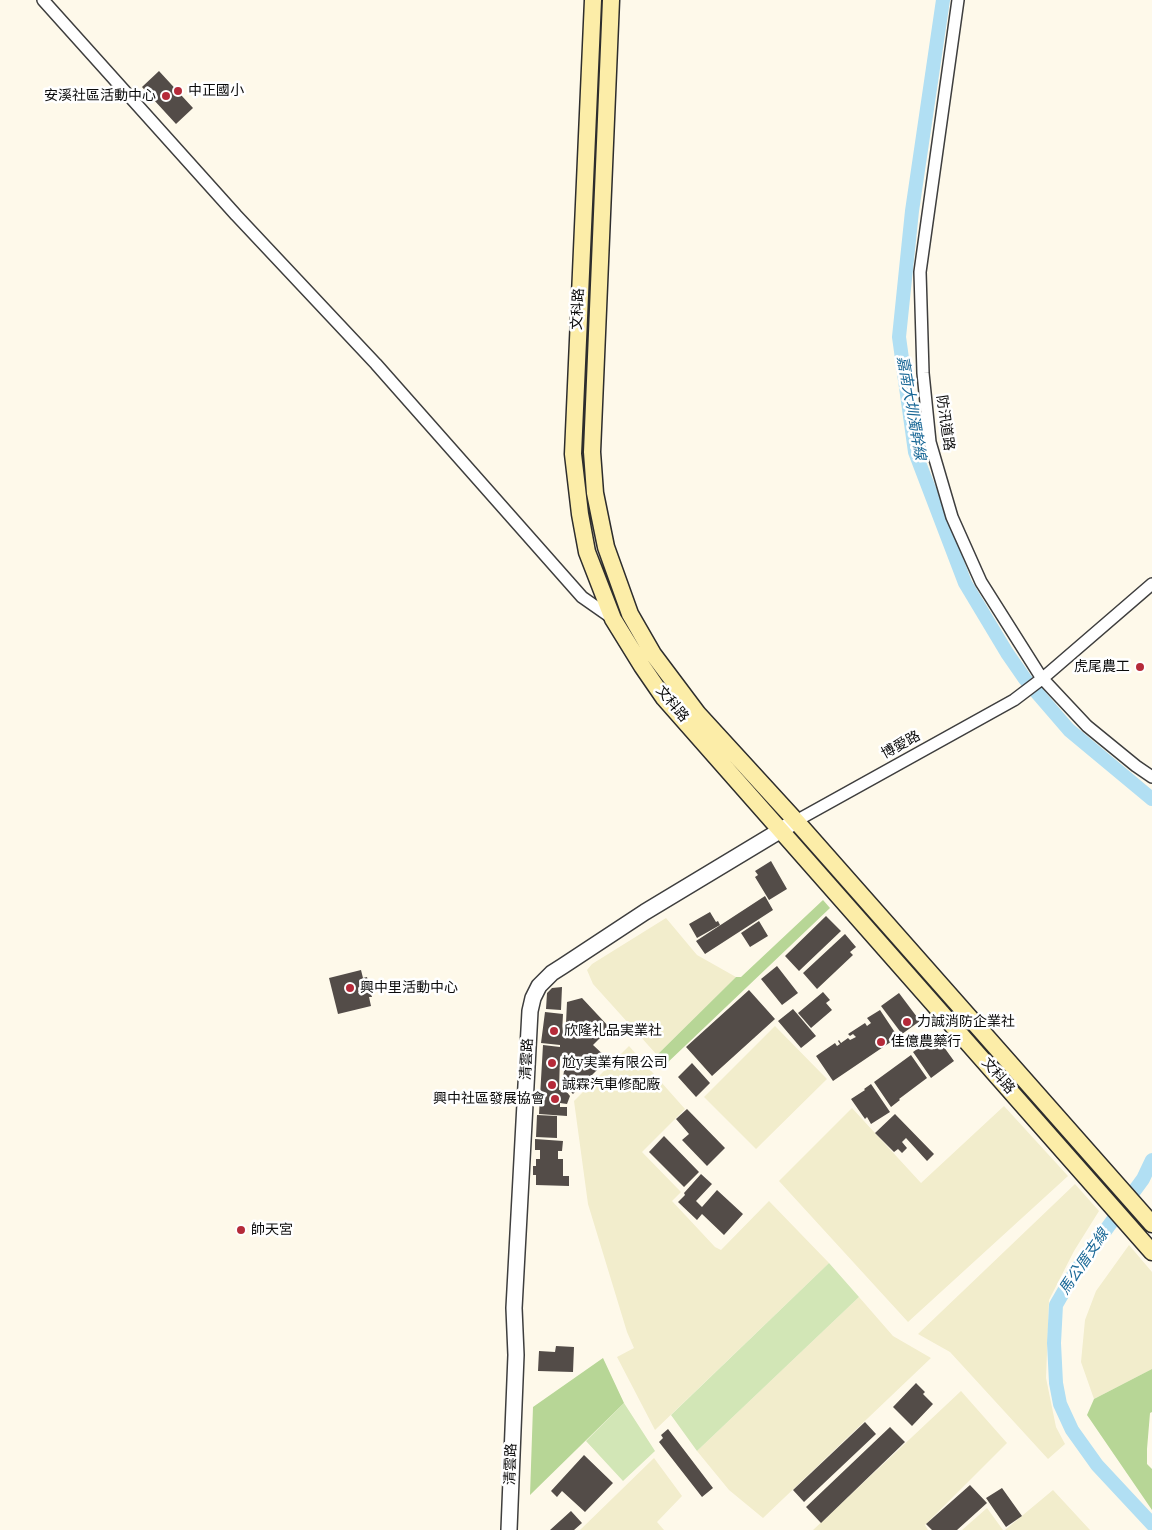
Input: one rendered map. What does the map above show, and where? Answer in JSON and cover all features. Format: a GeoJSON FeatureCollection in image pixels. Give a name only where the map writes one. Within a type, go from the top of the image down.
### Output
{"type":"FeatureCollection","features":[{"type":"Feature","properties":{"kind":"main road","name":"文科路"},"geometry":{"type":"LineString","coordinates":[[593,0],[573,454],[580,514],[588,552],[613,619],[664,698],[1152,1252]]}},
{"type":"Feature","properties":{"kind":"main road","name":"文科路"},"geometry":{"type":"LineString","coordinates":[[611,0],[592,434],[598,511],[606,547],[630,614],[653,654],[698,714],[796,821],[1148,1219]]}},
{"type":"Feature","properties":{"kind":"main road"},"geometry":{"type":"LineString","coordinates":[[581,244],[600,247]]}},
{"type":"Feature","properties":{"kind":"street"},"geometry":{"type":"LineString","coordinates":[[43,0],[236,215],[376,364],[582,597],[613,619],[630,614]]}},
{"type":"Feature","properties":{"kind":"street","name":"防汛道路"},"geometry":{"type":"LineString","coordinates":[[958,0],[920,272],[924,373],[930,442],[952,517],[981,582],[1041,680],[1088,726],[1152,777]]}},
{"type":"Feature","properties":{"kind":"street"},"geometry":{"type":"LineString","coordinates":[[1041,680],[1152,584]]}},
{"type":"Feature","properties":{"kind":"street","name":"博愛路"},"geometry":{"type":"LineString","coordinates":[[796,821],[1020,695],[1041,680]]}},
{"type":"Feature","properties":{"kind":"street","name":"清雲路"},"geometry":{"type":"LineString","coordinates":[[509,1530],[516,1355],[514,1308],[530,1011],[533,998],[539,986],[558,969],[645,912],[796,821]]}},
{"type":"Feature","properties":{"kind":"shaded area"},"geometry":{"type":"Polygon","coordinates":[[[666,918],[697,955],[736,977],[657,1055],[593,984],[587,970],[592,964],[666,918]]]}},
{"type":"Feature","properties":{"kind":"shaded area"},"geometry":{"type":"Polygon","coordinates":[[[775,1026],[827,1079],[756,1149],[704,1097],[775,1026]]]}},
{"type":"Feature","properties":{"kind":"shaded area"},"geometry":{"type":"Polygon","coordinates":[[[629,1046],[685,1109],[642,1152],[681,1192],[672,1201],[715,1247],[721,1250],[769,1201],[829,1263],[655,1430],[617,1357],[634,1348],[627,1332],[588,1204],[574,1101],[629,1046]]]}},
{"type":"Feature","properties":{"kind":"shaded area"},"geometry":{"type":"Polygon","coordinates":[[[1004,1106],[1068,1176],[908,1322],[779,1181],[852,1108],[921,1183],[1004,1106]]]}},
{"type":"Feature","properties":{"kind":"shaded area"},"geometry":{"type":"Polygon","coordinates":[[[1075,1184],[1099,1211],[1074,1251],[1049,1300],[1046,1378],[1056,1427],[1065,1444],[1048,1459],[950,1352],[918,1334],[1075,1184]]]}},
{"type":"Feature","properties":{"kind":"shaded area"},"geometry":{"type":"Polygon","coordinates":[[[1129,1245],[1152,1272],[1152,1369],[1094,1399],[1081,1362],[1085,1320],[1096,1291],[1129,1245]]]}},
{"type":"Feature","properties":{"kind":"shaded area"},"geometry":{"type":"Polygon","coordinates":[[[859,1297],[893,1336],[931,1358],[763,1518],[729,1490],[697,1451],[859,1297]]]}},
{"type":"Feature","properties":{"kind":"shaded area"},"geometry":{"type":"Polygon","coordinates":[[[961,1391],[1007,1443],[925,1525],[928,1530],[813,1530],[961,1391]]]}},
{"type":"Feature","properties":{"kind":"shaded area"},"geometry":{"type":"Polygon","coordinates":[[[654,1458],[682,1496],[657,1522],[664,1530],[580,1530],[654,1458]]]}},
{"type":"Feature","properties":{"kind":"shaded area"},"geometry":{"type":"Polygon","coordinates":[[[1053,1490],[1090,1530],[1005,1530],[1053,1490]]]}},
{"type":"Feature","properties":{"kind":"shaded area"},"geometry":{"type":"Polygon","coordinates":[[[987,1508],[1003,1530],[962,1530],[987,1508]]]}},
{"type":"Feature","properties":{"kind":"green space"},"geometry":{"type":"Polygon","coordinates":[[[823,900],[830,908],[665,1065],[657,1055],[736,977],[741,977],[823,900]]]}},
{"type":"Feature","properties":{"kind":"green space"},"geometry":{"type":"Polygon","coordinates":[[[829,1263],[859,1297],[697,1451],[671,1415],[829,1263]]]}},
{"type":"Feature","properties":{"kind":"green space"},"geometry":{"type":"Polygon","coordinates":[[[603,1358],[624,1403],[530,1495],[533,1407],[603,1358]]]}},
{"type":"Feature","properties":{"kind":"green space"},"geometry":{"type":"Polygon","coordinates":[[[1152,1369],[1152,1412],[1150,1413],[1147,1464],[1152,1469],[1152,1510],[1087,1415],[1094,1399],[1152,1369]]]}},
{"type":"Feature","properties":{"kind":"green space"},"geometry":{"type":"Polygon","coordinates":[[[624,1403],[655,1451],[623,1481],[586,1441],[624,1403]]]}},
{"type":"Feature","properties":{"kind":"building","name":"安溪社區活動中心"},"geometry":{"type":"Polygon","coordinates":[[[159,71],[193,108],[176,124],[142,87],[159,71]]]}},
{"type":"Feature","properties":{"kind":"building"},"geometry":{"type":"Polygon","coordinates":[[[771,861],[787,889],[769,900],[755,877],[758,875],[755,871],[771,861]]]}},
{"type":"Feature","properties":{"kind":"building"},"geometry":{"type":"Polygon","coordinates":[[[765,896],[773,910],[705,954],[696,941],[765,896]]]}},
{"type":"Feature","properties":{"kind":"building"},"geometry":{"type":"Polygon","coordinates":[[[710,912],[720,925],[697,938],[689,924],[710,912]]]}},
{"type":"Feature","properties":{"kind":"building"},"geometry":{"type":"Polygon","coordinates":[[[826,916],[841,931],[799,971],[785,956],[826,916]]]}},
{"type":"Feature","properties":{"kind":"building"},"geometry":{"type":"Polygon","coordinates":[[[759,921],[768,936],[750,947],[741,933],[759,921]]]}},
{"type":"Feature","properties":{"kind":"building"},"geometry":{"type":"Polygon","coordinates":[[[845,934],[856,947],[850,952],[853,955],[817,989],[803,973],[845,934]]]}},
{"type":"Feature","properties":{"kind":"building"},"geometry":{"type":"Polygon","coordinates":[[[777,966],[798,993],[782,1005],[761,979],[777,966]]]}},
{"type":"Feature","properties":{"kind":"building","name":"興中里活動中心"},"geometry":{"type":"Polygon","coordinates":[[[361,970],[363,978],[367,977],[372,997],[369,997],[371,1006],[338,1014],[329,978],[361,970]]]}},
{"type":"Feature","properties":{"kind":"building"},"geometry":{"type":"Polygon","coordinates":[[[562,987],[561,1010],[546,1009],[547,993],[552,988],[562,987]]]}},
{"type":"Feature","properties":{"kind":"building"},"geometry":{"type":"Polygon","coordinates":[[[749,990],[775,1019],[712,1076],[686,1047],[749,990]]]}},
{"type":"Feature","properties":{"kind":"building"},"geometry":{"type":"Polygon","coordinates":[[[823,992],[830,1000],[826,1003],[832,1010],[811,1028],[798,1013],[823,992]]]}},
{"type":"Feature","properties":{"kind":"building"},"geometry":{"type":"Polygon","coordinates":[[[899,993],[920,1021],[902,1034],[881,1006],[899,993]]]}},
{"type":"Feature","properties":{"kind":"building"},"geometry":{"type":"Polygon","coordinates":[[[582,998],[610,1028],[593,1045],[608,1059],[573,1094],[562,1084],[564,1071],[569,1066],[560,1057],[559,1090],[566,1091],[570,1096],[567,1104],[560,1103],[560,1107],[567,1107],[567,1116],[539,1114],[543,1045],[560,1047],[560,1045],[541,1043],[545,1012],[563,1014],[562,1033],[563,1026],[566,1023],[567,1002],[582,998]]]}},
{"type":"Feature","properties":{"kind":"building"},"geometry":{"type":"Polygon","coordinates":[[[793,1009],[816,1036],[801,1048],[778,1021],[793,1009]]]}},
{"type":"Feature","properties":{"kind":"building"},"geometry":{"type":"Polygon","coordinates":[[[880,1010],[898,1037],[833,1081],[816,1056],[835,1043],[837,1046],[840,1044],[839,1040],[841,1043],[848,1038],[850,1040],[856,1037],[853,1034],[850,1036],[848,1034],[865,1023],[867,1026],[871,1023],[867,1018],[880,1010]]]}},
{"type":"Feature","properties":{"kind":"building"},"geometry":{"type":"Polygon","coordinates":[[[936,1036],[954,1061],[931,1078],[913,1052],[936,1036]]]}},
{"type":"Feature","properties":{"kind":"building"},"geometry":{"type":"Polygon","coordinates":[[[911,1055],[927,1078],[891,1107],[874,1082],[911,1055]]]}},
{"type":"Feature","properties":{"kind":"building"},"geometry":{"type":"Polygon","coordinates":[[[692,1063],[710,1083],[696,1097],[678,1077],[692,1063]]]}},
{"type":"Feature","properties":{"kind":"building"},"geometry":{"type":"Polygon","coordinates":[[[871,1084],[890,1112],[871,1124],[867,1117],[865,1119],[851,1099],[871,1084]]]}},
{"type":"Feature","properties":{"kind":"building"},"geometry":{"type":"Polygon","coordinates":[[[687,1109],[725,1148],[707,1166],[682,1140],[689,1134],[676,1119],[687,1109]]]}},
{"type":"Feature","properties":{"kind":"building"},"geometry":{"type":"Polygon","coordinates":[[[895,1114],[934,1154],[927,1161],[906,1138],[902,1142],[907,1148],[902,1153],[898,1149],[894,1152],[875,1133],[895,1114]]]}},
{"type":"Feature","properties":{"kind":"building"},"geometry":{"type":"Polygon","coordinates":[[[537,1115],[557,1116],[557,1138],[536,1137],[537,1115]]]}},
{"type":"Feature","properties":{"kind":"building"},"geometry":{"type":"Polygon","coordinates":[[[664,1136],[699,1172],[684,1187],[649,1152],[664,1136]]]}},
{"type":"Feature","properties":{"kind":"building"},"geometry":{"type":"Polygon","coordinates":[[[535,1139],[563,1141],[562,1151],[558,1151],[558,1159],[563,1159],[563,1176],[569,1176],[569,1186],[536,1185],[536,1175],[533,1175],[533,1166],[536,1166],[536,1159],[540,1159],[540,1150],[535,1150],[535,1139]]]}},
{"type":"Feature","properties":{"kind":"building"},"geometry":{"type":"Polygon","coordinates":[[[701,1174],[712,1184],[696,1201],[702,1207],[717,1190],[743,1214],[724,1235],[702,1214],[697,1220],[678,1202],[701,1174]]]}},
{"type":"Feature","properties":{"kind":"building"},"geometry":{"type":"Polygon","coordinates":[[[556,1346],[574,1347],[573,1372],[538,1371],[539,1351],[555,1352],[556,1346]]]}},
{"type":"Feature","properties":{"kind":"building"},"geometry":{"type":"Polygon","coordinates":[[[916,1383],[933,1404],[912,1426],[893,1407],[916,1383]]]}},
{"type":"Feature","properties":{"kind":"building"},"geometry":{"type":"Polygon","coordinates":[[[865,1422],[876,1434],[804,1502],[793,1490],[865,1422]]]}},
{"type":"Feature","properties":{"kind":"building"},"geometry":{"type":"Polygon","coordinates":[[[890,1427],[905,1442],[821,1523],[806,1507],[890,1427]]]}},
{"type":"Feature","properties":{"kind":"building"},"geometry":{"type":"Polygon","coordinates":[[[668,1429],[713,1488],[702,1497],[659,1442],[663,1438],[661,1435],[668,1429]]]}},
{"type":"Feature","properties":{"kind":"building"},"geometry":{"type":"Polygon","coordinates":[[[584,1455],[613,1483],[585,1512],[562,1491],[557,1497],[551,1491],[584,1455]]]}},
{"type":"Feature","properties":{"kind":"building"},"geometry":{"type":"Polygon","coordinates":[[[970,1485],[987,1503],[957,1530],[932,1530],[926,1524],[970,1485]]]}},
{"type":"Feature","properties":{"kind":"building"},"geometry":{"type":"Polygon","coordinates":[[[1002,1488],[1022,1516],[1006,1527],[986,1498],[1002,1488]]]}},
{"type":"Feature","properties":{"kind":"building"},"geometry":{"type":"Polygon","coordinates":[[[571,1511],[582,1523],[574,1530],[550,1530],[571,1511]]]}},
{"type":"Feature","properties":{"kind":"waterway","name":"嘉南大圳濁幹線"},"geometry":{"type":"LineString","coordinates":[[943,0],[912,211],[899,337],[915,452],[965,583],[1007,653],[1025,679],[1069,730],[1152,799]]}},
{"type":"Feature","properties":{"kind":"waterway","name":"馬公厝支線"},"geometry":{"type":"LineString","coordinates":[[1152,1160],[1143,1179],[1075,1272],[1056,1305],[1054,1343],[1056,1383],[1060,1404],[1072,1430],[1097,1465],[1152,1524]]}},
{"type":"Feature","properties":{"kind":"place","name":"中正國小"},"geometry":{"type":"Point","coordinates":[178,91]}},
{"type":"Feature","properties":{"kind":"place","name":"安溪社區活動中心"},"geometry":{"type":"Point","coordinates":[166,96]}},
{"type":"Feature","properties":{"kind":"place","name":"虎尾農工"},"geometry":{"type":"Point","coordinates":[1140,667]}},
{"type":"Feature","properties":{"kind":"place","name":"興中里活動中心"},"geometry":{"type":"Point","coordinates":[350,988]}},
{"type":"Feature","properties":{"kind":"place","name":"力誠消防企業社"},"geometry":{"type":"Point","coordinates":[907,1022]}},
{"type":"Feature","properties":{"kind":"place","name":"欣隆礼品実業社"},"geometry":{"type":"Point","coordinates":[554,1031]}},
{"type":"Feature","properties":{"kind":"place","name":"佳億農藥行"},"geometry":{"type":"Point","coordinates":[881,1042]}},
{"type":"Feature","properties":{"kind":"place","name":"尬y実業有限公司"},"geometry":{"type":"Point","coordinates":[552,1063]}},
{"type":"Feature","properties":{"kind":"place","name":"誠霖汽車修配廠"},"geometry":{"type":"Point","coordinates":[552,1085]}},
{"type":"Feature","properties":{"kind":"place","name":"興中社區發展協會"},"geometry":{"type":"Point","coordinates":[555,1099]}},
{"type":"Feature","properties":{"kind":"place","name":"帥天宮"},"geometry":{"type":"Point","coordinates":[241,1230]}}]}
